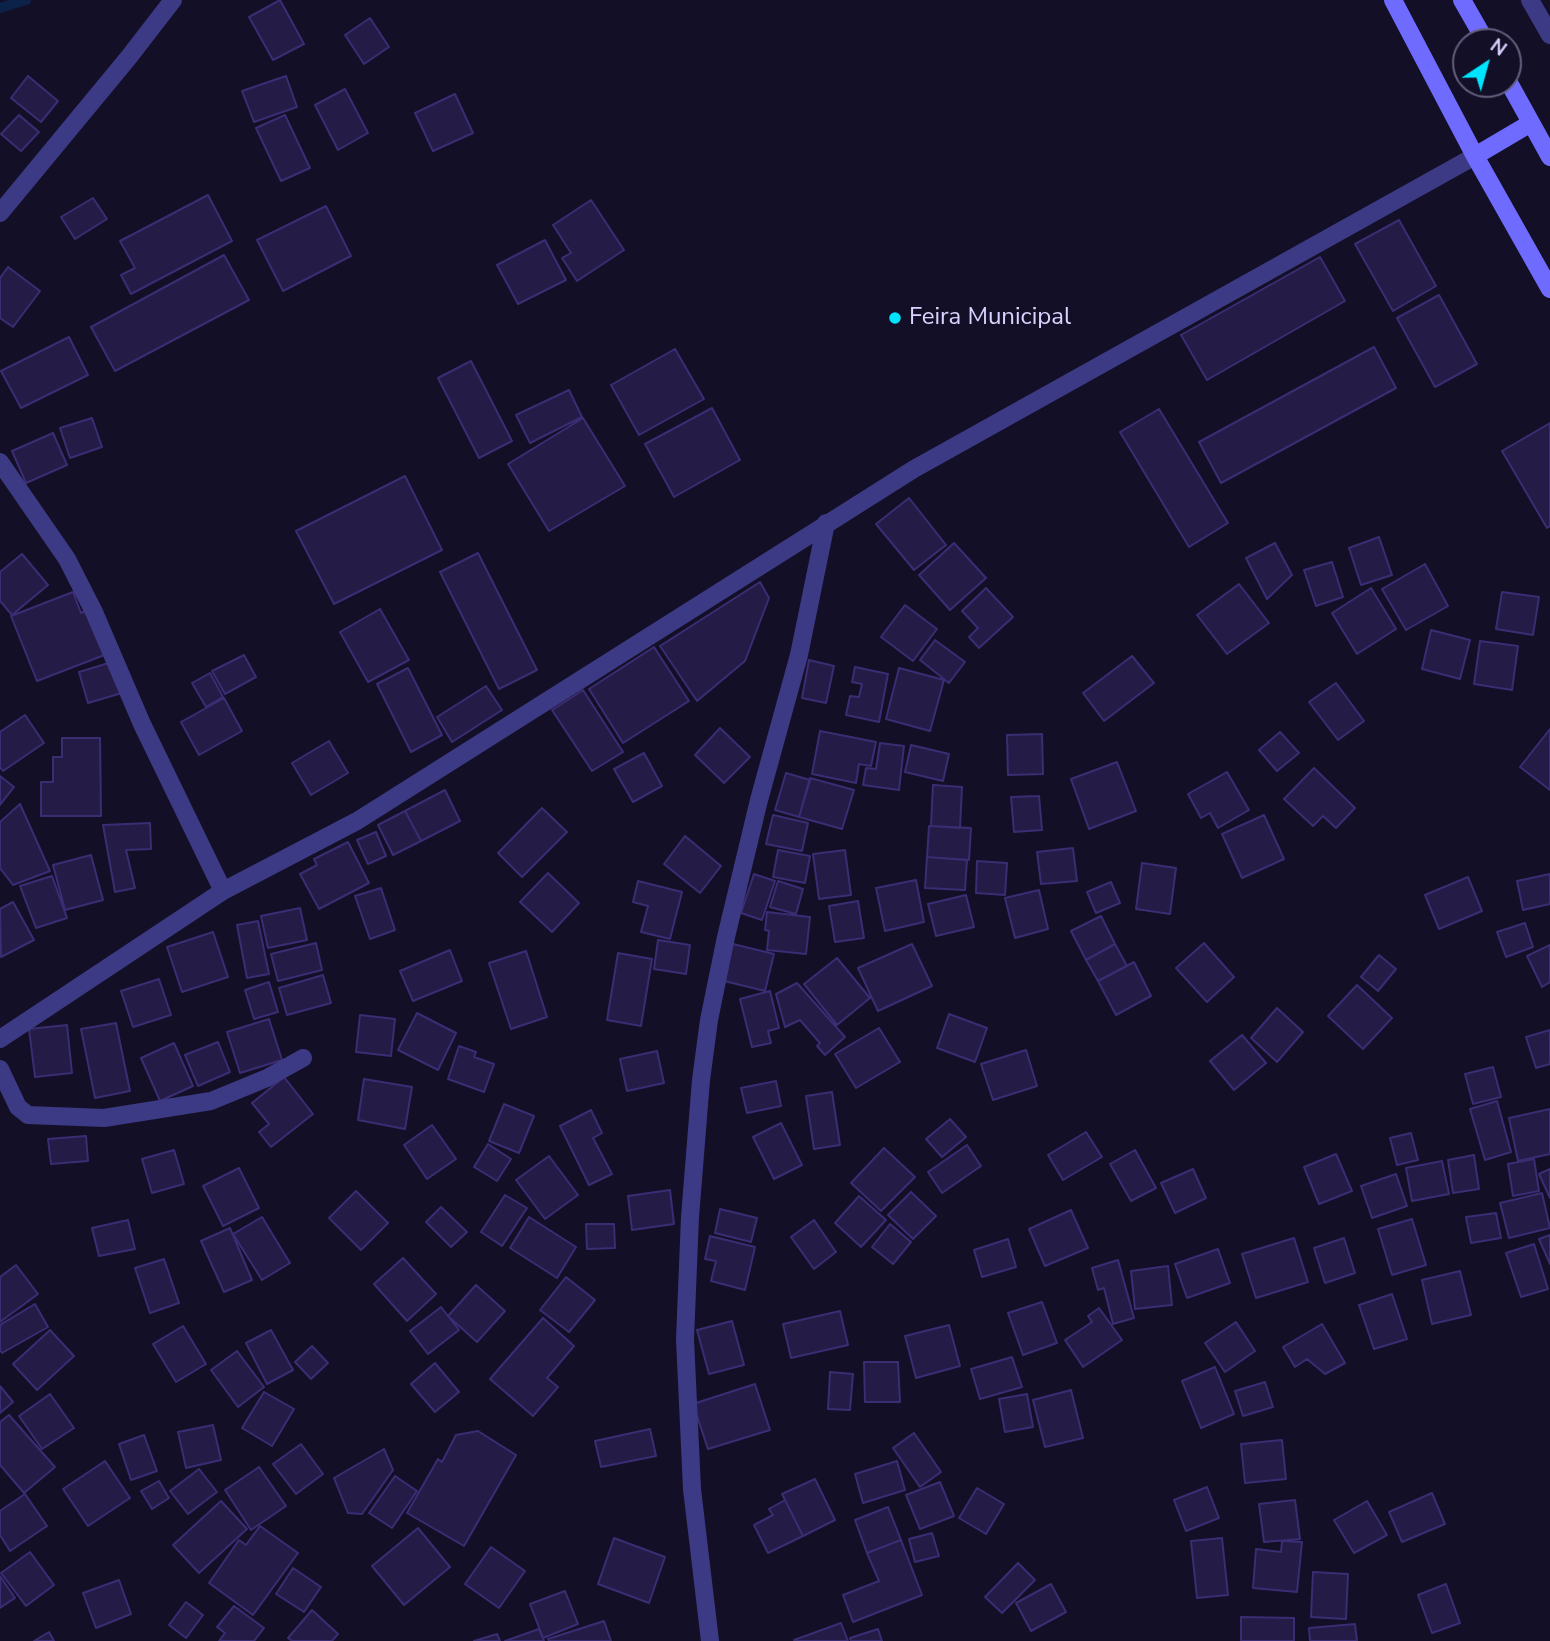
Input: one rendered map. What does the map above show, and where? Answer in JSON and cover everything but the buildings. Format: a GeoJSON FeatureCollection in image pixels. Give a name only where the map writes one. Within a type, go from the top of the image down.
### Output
{"type":"FeatureCollection","features":[{"type":"Feature","properties":{"kind":"main road"},"geometry":{"type":"LineString","coordinates":[[1393,0],[1475,156],[1550,289]]}},
{"type":"Feature","properties":{"kind":"main road"},"geometry":{"type":"LineString","coordinates":[[1462,0],[1478,28]]}},
{"type":"Feature","properties":{"kind":"main road"},"geometry":{"type":"LineString","coordinates":[[1517,98],[1550,157]]}},
{"type":"Feature","properties":{"kind":"main road"},"geometry":{"type":"LineString","coordinates":[[1475,156],[1531,123]]}},
{"type":"Feature","properties":{"kind":"street"},"geometry":{"type":"LineString","coordinates":[[0,214],[129,58],[173,0]]}},
{"type":"Feature","properties":{"kind":"street"},"geometry":{"type":"LineString","coordinates":[[1530,0],[1550,35]]}},
{"type":"Feature","properties":{"kind":"street"},"geometry":{"type":"LineString","coordinates":[[0,1039],[223,891],[356,821],[914,469],[1475,156]]}},
{"type":"Feature","properties":{"kind":"street"},"geometry":{"type":"LineString","coordinates":[[0,462],[67,559],[99,624],[142,724],[223,891]]}},
{"type":"Feature","properties":{"kind":"street"},"geometry":{"type":"LineString","coordinates":[[710,1641],[692,1489],[685,1339],[690,1217],[701,1080],[709,1020],[726,937],[759,800],[799,655],[825,523]]}},
{"type":"Feature","properties":{"kind":"street"},"geometry":{"type":"LineString","coordinates":[[0,1069],[18,1107],[28,1115],[104,1118],[211,1101],[267,1078],[303,1058]]}},
{"type":"Feature","properties":{"kind":"waterway"},"geometry":{"type":"LineString","coordinates":[[0,8],[26,0]]}},
{"type":"Feature","properties":{"kind":"place","name":"Feira Municipal"},"geometry":{"type":"Point","coordinates":[895,318]}}]}
